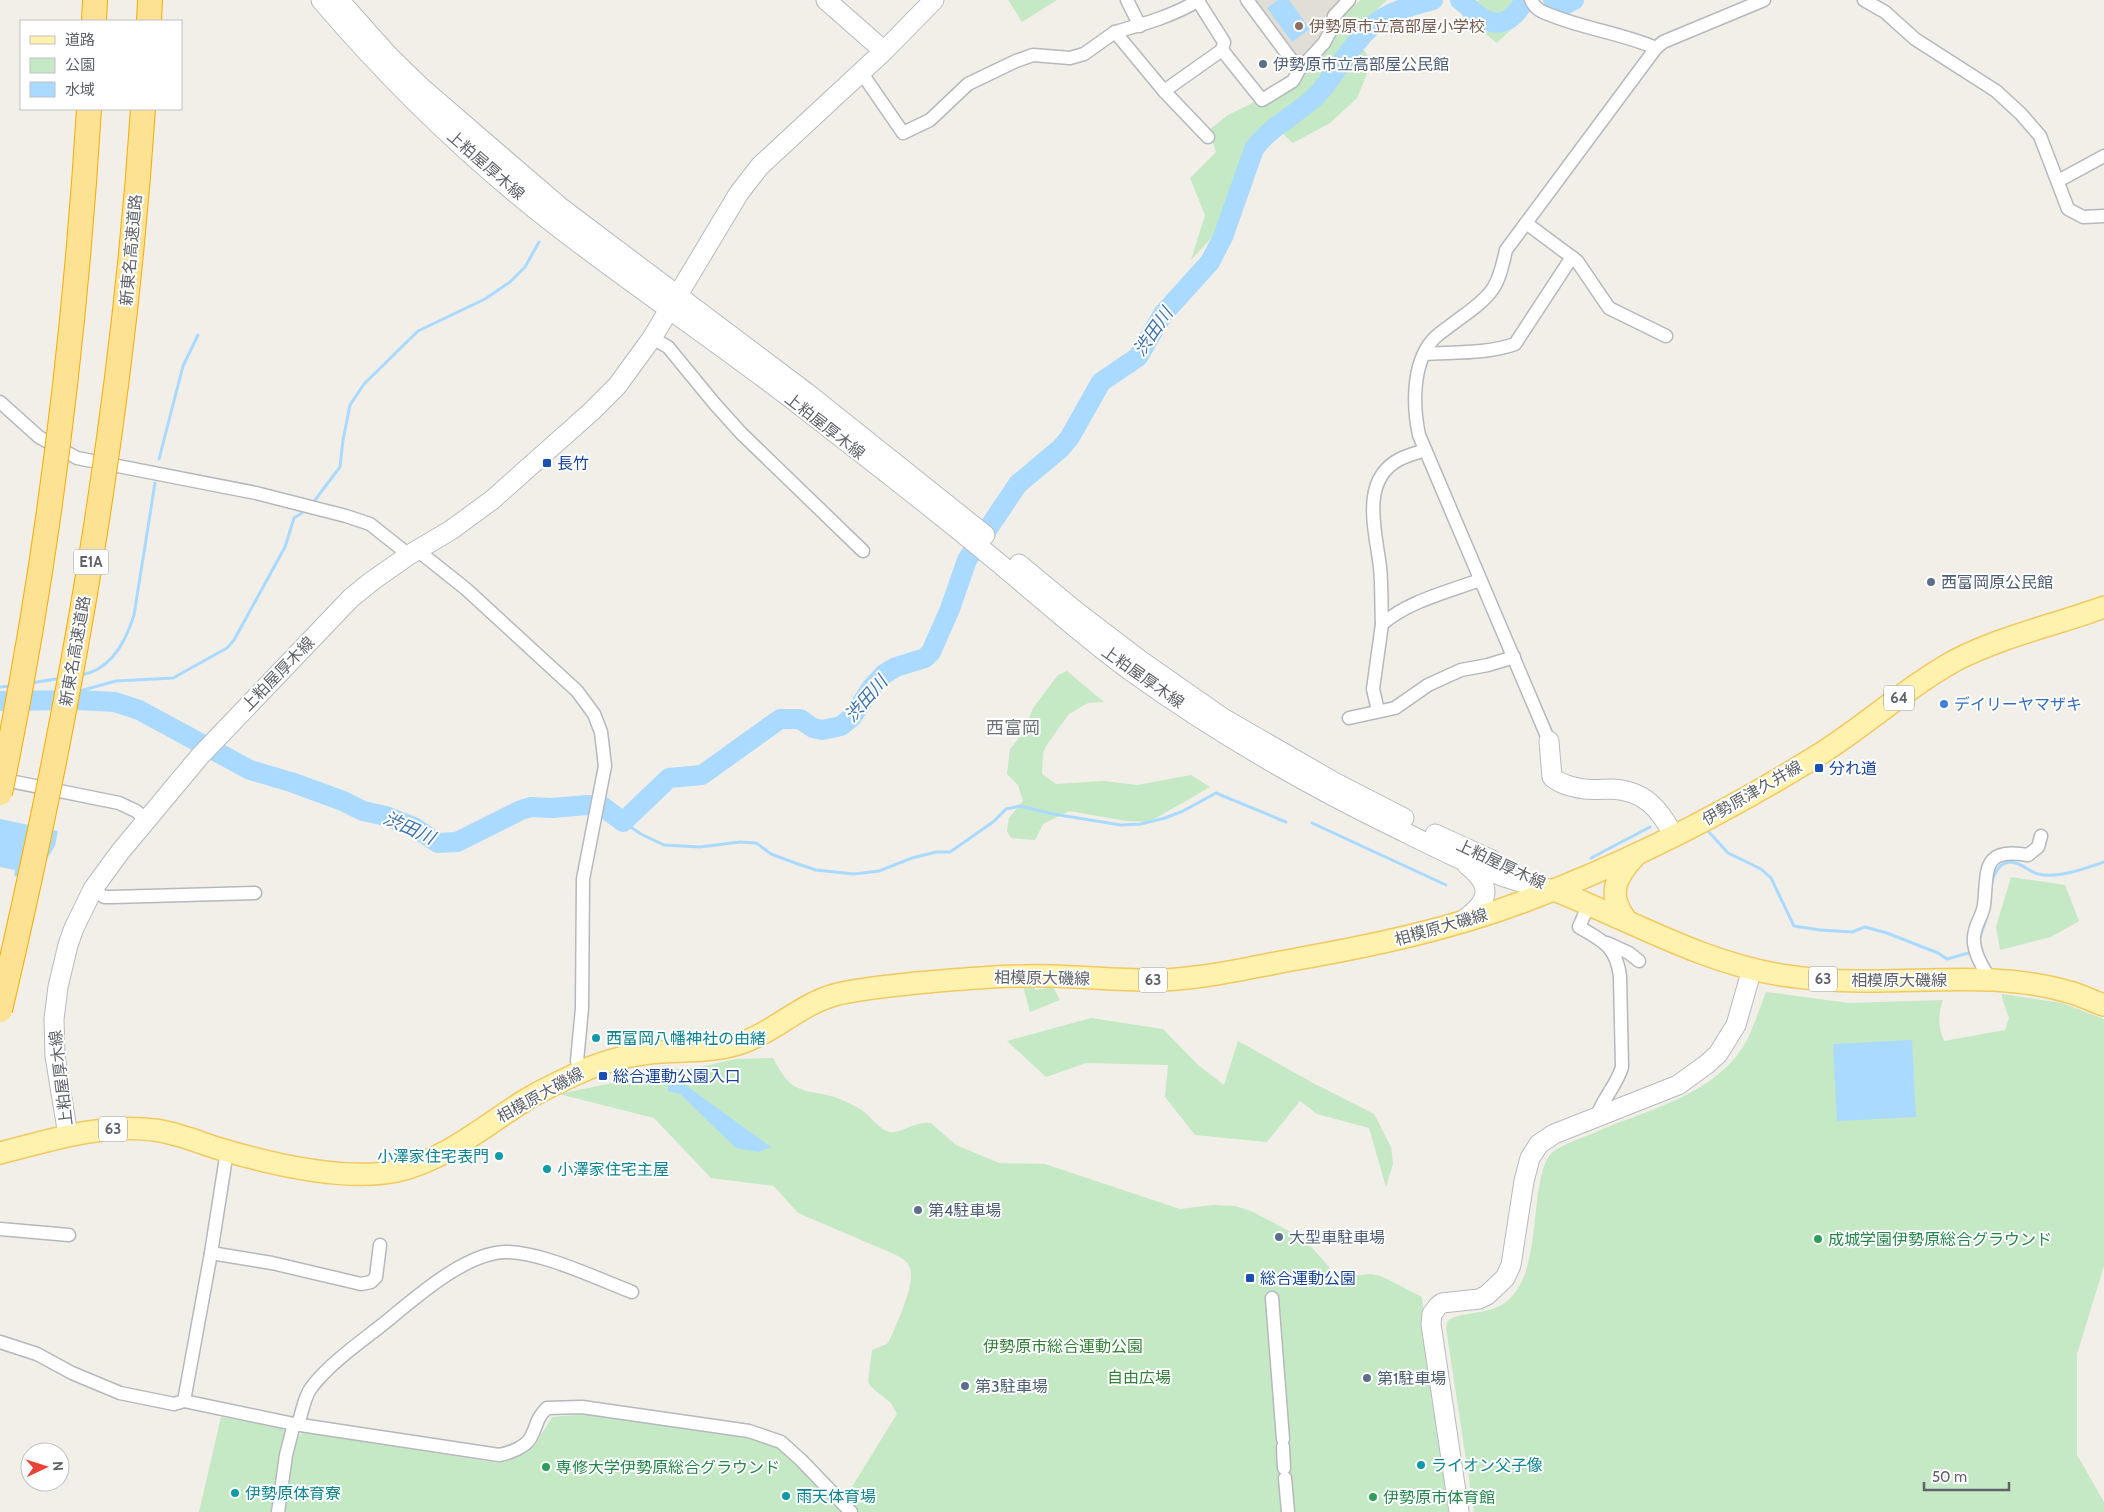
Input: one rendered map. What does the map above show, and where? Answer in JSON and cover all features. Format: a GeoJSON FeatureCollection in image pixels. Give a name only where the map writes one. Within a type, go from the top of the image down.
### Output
{"type":"FeatureCollection","features":[{"type":"Feature","properties":{"kind":"highway"},"geometry":{"type":"LineString","coordinates":[[94,20],[95,0]]}},
{"type":"Feature","properties":{"kind":"highway"},"geometry":{"type":"LineString","coordinates":[[149,20],[150,0]]}},
{"type":"Feature","properties":{"kind":"highway"},"geometry":{"type":"LineString","coordinates":[[0,793],[14,728],[55,459],[73,308],[89,110]]}},
{"type":"Feature","properties":{"kind":"highway","name":"新東名高速道路"},"geometry":{"type":"LineString","coordinates":[[0,1010],[24,910],[76,655],[98,518],[117,383],[132,251],[143,110]]}},
{"type":"Feature","properties":{"kind":"main road","name":"上粕屋厚木線"},"geometry":{"type":"LineString","coordinates":[[321,0],[349,33],[413,100],[471,153],[550,221],[673,303]]}},
{"type":"Feature","properties":{"kind":"main road","name":"上粕屋厚木線"},"geometry":{"type":"LineString","coordinates":[[339,0],[389,56],[486,144],[673,303],[798,404],[955,518],[997,553],[1140,660],[1223,718],[1334,782],[1430,831],[1538,880],[1554,890]]}},
{"type":"Feature","properties":{"kind":"main road"},"geometry":{"type":"LineString","coordinates":[[826,0],[884,51]]}},
{"type":"Feature","properties":{"kind":"main road","name":"上粕屋厚木線"},"geometry":{"type":"LineString","coordinates":[[68,1135],[55,1056],[54,1019],[62,967],[74,928],[93,889],[120,852],[200,756],[351,598],[372,580],[413,552],[451,530],[492,500],[616,386],[652,338],[739,193],[760,166],[884,51],[934,0]]}},
{"type":"Feature","properties":{"kind":"main road","name":"上粕屋厚木線"},"geometry":{"type":"LineString","coordinates":[[997,553],[1067,622],[1132,672],[1215,728],[1337,799],[1460,860],[1526,885],[1554,890]]}},
{"type":"Feature","properties":{"kind":"main road","name":"伊勢原津久井線"},"geometry":{"type":"LineString","coordinates":[[1554,890],[1638,853],[1708,819],[1814,758],[1856,730],[1925,679],[1978,649],[2104,607]]}},
{"type":"Feature","properties":{"kind":"main road"},"geometry":{"type":"LineString","coordinates":[[1549,741],[1552,777],[1559,783],[1572,787],[1624,791],[1637,795],[1650,802],[1661,813],[1674,836]]}},
{"type":"Feature","properties":{"kind":"main road"},"geometry":{"type":"LineString","coordinates":[[1626,920],[1618,908],[1615,886],[1621,870],[1638,853]]}},
{"type":"Feature","properties":{"kind":"main road"},"geometry":{"type":"LineString","coordinates":[[1456,924],[1475,911],[1482,904],[1484,897],[1482,880],[1476,872],[1460,860]]}},
{"type":"Feature","properties":{"kind":"main road","name":"相模原大磯線"},"geometry":{"type":"LineString","coordinates":[[0,1153],[68,1135],[103,1129],[132,1128],[158,1130],[263,1160],[334,1173],[361,1175],[395,1171],[436,1158],[527,1099],[580,1072],[608,1062],[648,1053],[704,1051],[752,1040],[811,1005],[832,995],[956,979],[1057,976],[1120,980],[1168,980],[1218,974],[1417,936],[1554,890],[1683,945],[1752,969],[1810,978],[1860,981],[1991,981],[2024,983],[2068,992],[2104,1005]]}},
{"type":"Feature","properties":{"kind":"main road"},"geometry":{"type":"LineString","coordinates":[[1459,1512],[1431,1324],[1432,1314],[1442,1303],[1479,1299],[1501,1284],[1511,1265],[1524,1181],[1534,1150],[1545,1139],[1554,1134],[1678,1085],[1707,1064],[1718,1054],[1736,1025],[1752,969]]}},
{"type":"Feature","properties":{"kind":"street"},"geometry":{"type":"LineString","coordinates":[[1127,0],[1140,26]]}},
{"type":"Feature","properties":{"kind":"street"},"geometry":{"type":"LineString","coordinates":[[861,72],[903,133],[930,120],[968,84],[1008,65],[1033,56],[1070,58],[1084,54],[1115,32],[1140,26],[1181,10],[1198,0],[1224,42],[1222,50],[1164,91]]}},
{"type":"Feature","properties":{"kind":"street"},"geometry":{"type":"LineString","coordinates":[[1247,0],[1299,70]]}},
{"type":"Feature","properties":{"kind":"street"},"geometry":{"type":"LineString","coordinates":[[1222,50],[1262,100],[1293,81],[1299,70],[1324,42],[1330,32],[1334,16],[1349,0]]}},
{"type":"Feature","properties":{"kind":"street"},"geometry":{"type":"LineString","coordinates":[[1549,741],[1425,450],[1416,419],[1417,376],[1424,354],[1431,342],[1493,290],[1499,278],[1506,250],[1656,48],[1663,42],[1764,0]]}},
{"type":"Feature","properties":{"kind":"street"},"geometry":{"type":"LineString","coordinates":[[1864,0],[1885,12],[1915,39],[1996,91],[2022,114],[2040,136],[2068,209],[2083,217],[2104,216]]}},
{"type":"Feature","properties":{"kind":"street"},"geometry":{"type":"LineString","coordinates":[[1531,2],[1540,10],[1592,28],[1640,40],[1656,48]]}},
{"type":"Feature","properties":{"kind":"street"},"geometry":{"type":"LineString","coordinates":[[1115,32],[1164,91],[1208,137]]}},
{"type":"Feature","properties":{"kind":"street"},"geometry":{"type":"LineString","coordinates":[[2058,181],[2104,156]]}},
{"type":"Feature","properties":{"kind":"street"},"geometry":{"type":"LineString","coordinates":[[1526,223],[1577,261],[1609,308],[1666,336]]}},
{"type":"Feature","properties":{"kind":"street"},"geometry":{"type":"LineString","coordinates":[[1424,354],[1484,351],[1515,344],[1572,258]]}},
{"type":"Feature","properties":{"kind":"street"},"geometry":{"type":"LineString","coordinates":[[652,338],[668,347],[741,433],[863,551]]}},
{"type":"Feature","properties":{"kind":"street"},"geometry":{"type":"LineString","coordinates":[[0,402],[39,437],[77,458],[256,493],[370,524],[466,589],[578,693],[594,714],[601,732],[605,766],[583,879],[582,1008],[577,1061],[580,1072]]}},
{"type":"Feature","properties":{"kind":"street"},"geometry":{"type":"LineString","coordinates":[[1378,711],[1373,689],[1382,624],[1380,568],[1372,513],[1373,498],[1378,482],[1386,471],[1399,460],[1425,450]]}},
{"type":"Feature","properties":{"kind":"street"},"geometry":{"type":"LineString","coordinates":[[1382,624],[1393,614],[1407,607],[1480,580]]}},
{"type":"Feature","properties":{"kind":"street"},"geometry":{"type":"LineString","coordinates":[[1350,718],[1395,708],[1428,685],[1461,670],[1488,665],[1514,657]]}},
{"type":"Feature","properties":{"kind":"street"},"geometry":{"type":"LineString","coordinates":[[0,779],[120,803],[136,811],[147,820]]}},
{"type":"Feature","properties":{"kind":"street"},"geometry":{"type":"LineString","coordinates":[[1991,981],[1976,952],[1974,933],[1984,907],[1985,878],[1988,865],[1998,856],[2012,852],[2028,855],[2038,847],[2041,836]]}},
{"type":"Feature","properties":{"kind":"street"},"geometry":{"type":"LineString","coordinates":[[93,889],[104,897],[255,894]]}},
{"type":"Feature","properties":{"kind":"street"},"geometry":{"type":"LineString","coordinates":[[1589,904],[1579,927],[1629,953],[1639,961]]}},
{"type":"Feature","properties":{"kind":"street"},"geometry":{"type":"LineString","coordinates":[[1597,1116],[1602,1102],[1618,1081],[1622,1067],[1618,963],[1605,942]]}},
{"type":"Feature","properties":{"kind":"street"},"geometry":{"type":"LineString","coordinates":[[184,1401],[211,1254],[227,1151]]}},
{"type":"Feature","properties":{"kind":"street"},"geometry":{"type":"LineString","coordinates":[[0,1229],[62,1238]]}},
{"type":"Feature","properties":{"kind":"street"},"geometry":{"type":"LineString","coordinates":[[211,1254],[272,1263],[362,1284],[371,1282],[376,1277],[380,1245]]}},
{"type":"Feature","properties":{"kind":"street"},"geometry":{"type":"LineString","coordinates":[[278,1512],[286,1455],[310,1390],[347,1353],[433,1284],[467,1263],[490,1254],[517,1252],[558,1264],[632,1292]]}},
{"type":"Feature","properties":{"kind":"street"},"geometry":{"type":"LineString","coordinates":[[1272,1298],[1288,1512]]}},
{"type":"Feature","properties":{"kind":"street"},"geometry":{"type":"LineString","coordinates":[[0,1342],[37,1354],[72,1373],[120,1393],[174,1404],[184,1401],[296,1424],[499,1455],[510,1453],[528,1442],[537,1418],[546,1408],[582,1407],[749,1431],[781,1442],[851,1512]]}},
{"type":"Feature","properties":{"kind":"shaded area","name":"伊勢原市立高部屋小学校"},"geometry":{"type":"Polygon","coordinates":[[[1252,0],[1341,0],[1326,35],[1300,66],[1252,0]]]}},
{"type":"Feature","properties":{"kind":"green space"},"geometry":{"type":"Polygon","coordinates":[[[1008,0],[1057,0],[1022,22],[1008,0]]]}},
{"type":"Feature","properties":{"kind":"green space"},"geometry":{"type":"Polygon","coordinates":[[[1361,0],[1387,0],[1352,33],[1372,62],[1357,98],[1330,123],[1293,143],[1273,125],[1249,143],[1213,236],[1191,260],[1205,215],[1190,178],[1216,152],[1209,130],[1228,115],[1301,79],[1334,41],[1344,14],[1361,0]]]}},
{"type":"Feature","properties":{"kind":"green space"},"geometry":{"type":"Polygon","coordinates":[[[1480,0],[1523,0],[1528,13],[1497,43],[1462,16],[1480,0]]]}},
{"type":"Feature","properties":{"kind":"green space"},"geometry":{"type":"Polygon","coordinates":[[[1067,671],[1104,702],[1088,703],[1069,714],[1046,746],[1043,753],[1042,774],[1056,784],[1104,781],[1137,785],[1191,775],[1210,787],[1149,822],[1127,821],[1069,811],[1043,824],[1035,840],[1011,838],[1007,831],[1009,818],[1023,801],[1018,785],[1007,774],[1010,749],[1023,733],[1033,708],[1058,675],[1067,671]]]}},
{"type":"Feature","properties":{"kind":"green space"},"geometry":{"type":"Polygon","coordinates":[[[2011,877],[2065,885],[2079,921],[2051,937],[2000,950],[1996,927],[2011,877]]]}},
{"type":"Feature","properties":{"kind":"green space"},"geometry":{"type":"Polygon","coordinates":[[[1023,986],[1034,986],[1035,990],[1053,987],[1060,1000],[1030,1012],[1023,986]]]}},
{"type":"Feature","properties":{"kind":"green space","name":"成城学園伊勢原総合グラウンド"},"geometry":{"type":"Polygon","coordinates":[[[1766,992],[1849,1003],[1943,1000],[1939,1021],[1944,1041],[2005,1030],[2009,1018],[2002,994],[2062,1003],[2104,1019],[2104,1266],[2077,1354],[2077,1455],[2104,1502],[2104,1512],[1474,1512],[1446,1328],[1447,1322],[1462,1315],[1490,1310],[1499,1306],[1509,1300],[1517,1290],[1527,1268],[1533,1240],[1541,1179],[1544,1166],[1550,1155],[1558,1148],[1570,1142],[1680,1098],[1701,1087],[1719,1074],[1735,1057],[1748,1038],[1766,992]]]}},
{"type":"Feature","properties":{"kind":"green space"},"geometry":{"type":"Polygon","coordinates":[[[1091,1018],[1163,1029],[1198,1065],[1224,1085],[1238,1041],[1313,1083],[1374,1114],[1391,1147],[1393,1164],[1386,1187],[1369,1128],[1317,1114],[1300,1101],[1267,1142],[1195,1135],[1165,1097],[1168,1065],[1086,1063],[1046,1077],[1007,1041],[1091,1018]]]}},
{"type":"Feature","properties":{"kind":"green space","name":"伊勢原市総合運動公園"},"geometry":{"type":"Polygon","coordinates":[[[773,1058],[785,1077],[794,1086],[850,1103],[886,1131],[894,1132],[919,1124],[931,1123],[956,1145],[999,1163],[1045,1164],[1180,1209],[1213,1205],[1235,1206],[1251,1211],[1304,1239],[1336,1276],[1371,1274],[1381,1276],[1422,1297],[1452,1512],[858,1512],[845,1498],[897,1414],[891,1403],[871,1387],[868,1382],[872,1350],[887,1344],[906,1300],[911,1281],[908,1264],[894,1254],[798,1213],[774,1186],[711,1178],[654,1118],[559,1094],[617,1082],[652,1071],[695,1068],[736,1059],[773,1058]]]}},
{"type":"Feature","properties":{"kind":"green space","name":"専修大学伊勢原総合グラウンド"},"geometry":{"type":"Polygon","coordinates":[[[586,1414],[765,1441],[780,1447],[847,1512],[285,1512],[291,1458],[298,1438],[303,1432],[498,1463],[535,1445],[552,1417],[586,1414]]]}},
{"type":"Feature","properties":{"kind":"green space"},"geometry":{"type":"Polygon","coordinates":[[[221,1417],[283,1428],[286,1433],[281,1452],[272,1512],[199,1512],[221,1417]]]}},
{"type":"Feature","properties":{"kind":"water"},"geometry":{"type":"Polygon","coordinates":[[[1278,0],[1289,0],[1310,29],[1292,42],[1267,8],[1278,0]]]}},
{"type":"Feature","properties":{"kind":"water"},"geometry":{"type":"Polygon","coordinates":[[[0,819],[58,831],[55,846],[33,881],[14,876],[15,870],[0,867],[0,819]]]}},
{"type":"Feature","properties":{"kind":"water"},"geometry":{"type":"Polygon","coordinates":[[[1912,1040],[1916,1117],[1837,1121],[1833,1044],[1912,1040]]]}},
{"type":"Feature","properties":{"kind":"water"},"geometry":{"type":"Polygon","coordinates":[[[684,1084],[771,1147],[758,1152],[736,1148],[680,1094],[668,1091],[668,1085],[684,1084]]]}},
{"type":"Feature","properties":{"kind":"waterway","name":"渋田川"},"geometry":{"type":"LineString","coordinates":[[0,701],[79,700],[115,702],[139,710],[250,770],[291,782],[343,801],[363,811],[386,816],[414,827],[438,843],[457,842],[521,810],[531,807],[602,806],[623,822],[669,778],[702,775],[780,719],[800,719],[813,728],[822,730],[841,726],[852,717],[872,687],[884,674],[896,667],[925,658],[931,652],[950,609],[967,560],[1018,484],[1061,448],[1070,437],[1101,382],[1138,357],[1163,314],[1210,262],[1223,237],[1254,149],[1274,128],[1317,95],[1350,51],[1378,21],[1400,10],[1433,0]]}},
{"type":"Feature","properties":{"kind":"waterway","name":"渋田川"},"geometry":{"type":"LineString","coordinates":[[1460,0],[1484,19],[1498,23],[1504,22],[1515,14],[1526,0]]}},
{"type":"Feature","properties":{"kind":"waterway","name":"渋田川"},"geometry":{"type":"LineString","coordinates":[[1553,0],[1564,5],[1574,0]]}},
{"type":"Feature","properties":{"kind":"waterway"},"geometry":{"type":"LineString","coordinates":[[315,500],[340,467],[350,405],[364,384],[418,331],[485,299],[510,282],[525,267],[539,242]]}},
{"type":"Feature","properties":{"kind":"waterway"},"geometry":{"type":"LineString","coordinates":[[159,459],[183,366],[198,335]]}},
{"type":"Feature","properties":{"kind":"waterway"},"geometry":{"type":"LineString","coordinates":[[81,675],[92,672],[109,661],[122,644],[131,625],[155,483]]}},
{"type":"Feature","properties":{"kind":"waterway"},"geometry":{"type":"LineString","coordinates":[[76,692],[116,681],[173,678],[227,648],[234,640],[285,547],[294,518],[302,513]]}},
{"type":"Feature","properties":{"kind":"waterway"},"geometry":{"type":"LineString","coordinates":[[31,683],[62,678]]}},
{"type":"Feature","properties":{"kind":"waterway"},"geometry":{"type":"LineString","coordinates":[[0,687],[13,686]]}},
{"type":"Feature","properties":{"kind":"waterway"},"geometry":{"type":"LineString","coordinates":[[623,822],[641,834],[664,845],[700,847],[740,842],[756,843],[771,854],[816,870],[854,874],[879,871],[912,858],[936,852],[950,852],[993,822],[1006,809],[1020,806],[1053,814],[1121,825],[1141,824],[1183,811],[1216,793],[1286,822]]}},
{"type":"Feature","properties":{"kind":"waterway"},"geometry":{"type":"LineString","coordinates":[[1312,823],[1446,885]]}},
{"type":"Feature","properties":{"kind":"waterway"},"geometry":{"type":"LineString","coordinates":[[1591,858],[1650,827]]}},
{"type":"Feature","properties":{"kind":"waterway"},"geometry":{"type":"LineString","coordinates":[[1708,831],[1728,853],[1761,869],[1771,878],[1794,926],[1852,932],[1865,927],[1887,933],[1938,953],[1947,959],[1972,952]]}},
{"type":"Feature","properties":{"kind":"waterway"},"geometry":{"type":"LineString","coordinates":[[1992,881],[2000,866],[2010,862],[2018,864],[2034,873],[2045,875],[2071,872],[2104,862]]}},
{"type":"Feature","properties":{"kind":"waterway"},"geometry":{"type":"LineString","coordinates":[[1980,937],[1989,910]]}},
{"type":"Feature","properties":{"kind":"place","name":"伊勢原市立高部屋小学校"},"geometry":{"type":"Point","coordinates":[1299,26]}},
{"type":"Feature","properties":{"kind":"place","name":"伊勢原市立高部屋公民館"},"geometry":{"type":"Point","coordinates":[1263,64]}},
{"type":"Feature","properties":{"kind":"place","name":"長竹"},"geometry":{"type":"Point","coordinates":[547,463]}},
{"type":"Feature","properties":{"kind":"place","name":"西富岡原公民館"},"geometry":{"type":"Point","coordinates":[1931,582]}},
{"type":"Feature","properties":{"kind":"place","name":"デイリーヤマザキ"},"geometry":{"type":"Point","coordinates":[1944,704]}},
{"type":"Feature","properties":{"kind":"place","name":"分れ道"},"geometry":{"type":"Point","coordinates":[1819,768]}},
{"type":"Feature","properties":{"kind":"place","name":"西富岡八幡神社の由緒"},"geometry":{"type":"Point","coordinates":[596,1038]}},
{"type":"Feature","properties":{"kind":"place","name":"総合運動公園入口"},"geometry":{"type":"Point","coordinates":[603,1076]}},
{"type":"Feature","properties":{"kind":"place","name":"小澤家住宅表門"},"geometry":{"type":"Point","coordinates":[499,1156]}},
{"type":"Feature","properties":{"kind":"place","name":"小澤家住宅主屋"},"geometry":{"type":"Point","coordinates":[547,1169]}},
{"type":"Feature","properties":{"kind":"place","name":"第4駐車場"},"geometry":{"type":"Point","coordinates":[918,1210]}},
{"type":"Feature","properties":{"kind":"place","name":"大型車駐車場"},"geometry":{"type":"Point","coordinates":[1279,1237]}},
{"type":"Feature","properties":{"kind":"place","name":"成城学園伊勢原総合グラウンド"},"geometry":{"type":"Point","coordinates":[1818,1239]}},
{"type":"Feature","properties":{"kind":"place","name":"総合運動公園"},"geometry":{"type":"Point","coordinates":[1250,1278]}},
{"type":"Feature","properties":{"kind":"place","name":"第1駐車場"},"geometry":{"type":"Point","coordinates":[1367,1378]}},
{"type":"Feature","properties":{"kind":"place","name":"第3駐車場"},"geometry":{"type":"Point","coordinates":[965,1386]}},
{"type":"Feature","properties":{"kind":"place","name":"ライオン父子像"},"geometry":{"type":"Point","coordinates":[1421,1465]}},
{"type":"Feature","properties":{"kind":"place","name":"専修大学伊勢原総合グラウンド"},"geometry":{"type":"Point","coordinates":[546,1467]}},
{"type":"Feature","properties":{"kind":"place","name":"伊勢原体育寮"},"geometry":{"type":"Point","coordinates":[235,1493]}},
{"type":"Feature","properties":{"kind":"place","name":"雨天体育場"},"geometry":{"type":"Point","coordinates":[786,1496]}},
{"type":"Feature","properties":{"kind":"place","name":"伊勢原市体育館"},"geometry":{"type":"Point","coordinates":[1373,1497]}},
{"type":"Feature","properties":{"kind":"district","name":"西富岡"},"geometry":{"type":"Point","coordinates":[1013,728]}},
{"type":"Feature","properties":{"kind":"park label","name":"自由広場"},"geometry":{"type":"Point","coordinates":[1139,1377]}}]}
